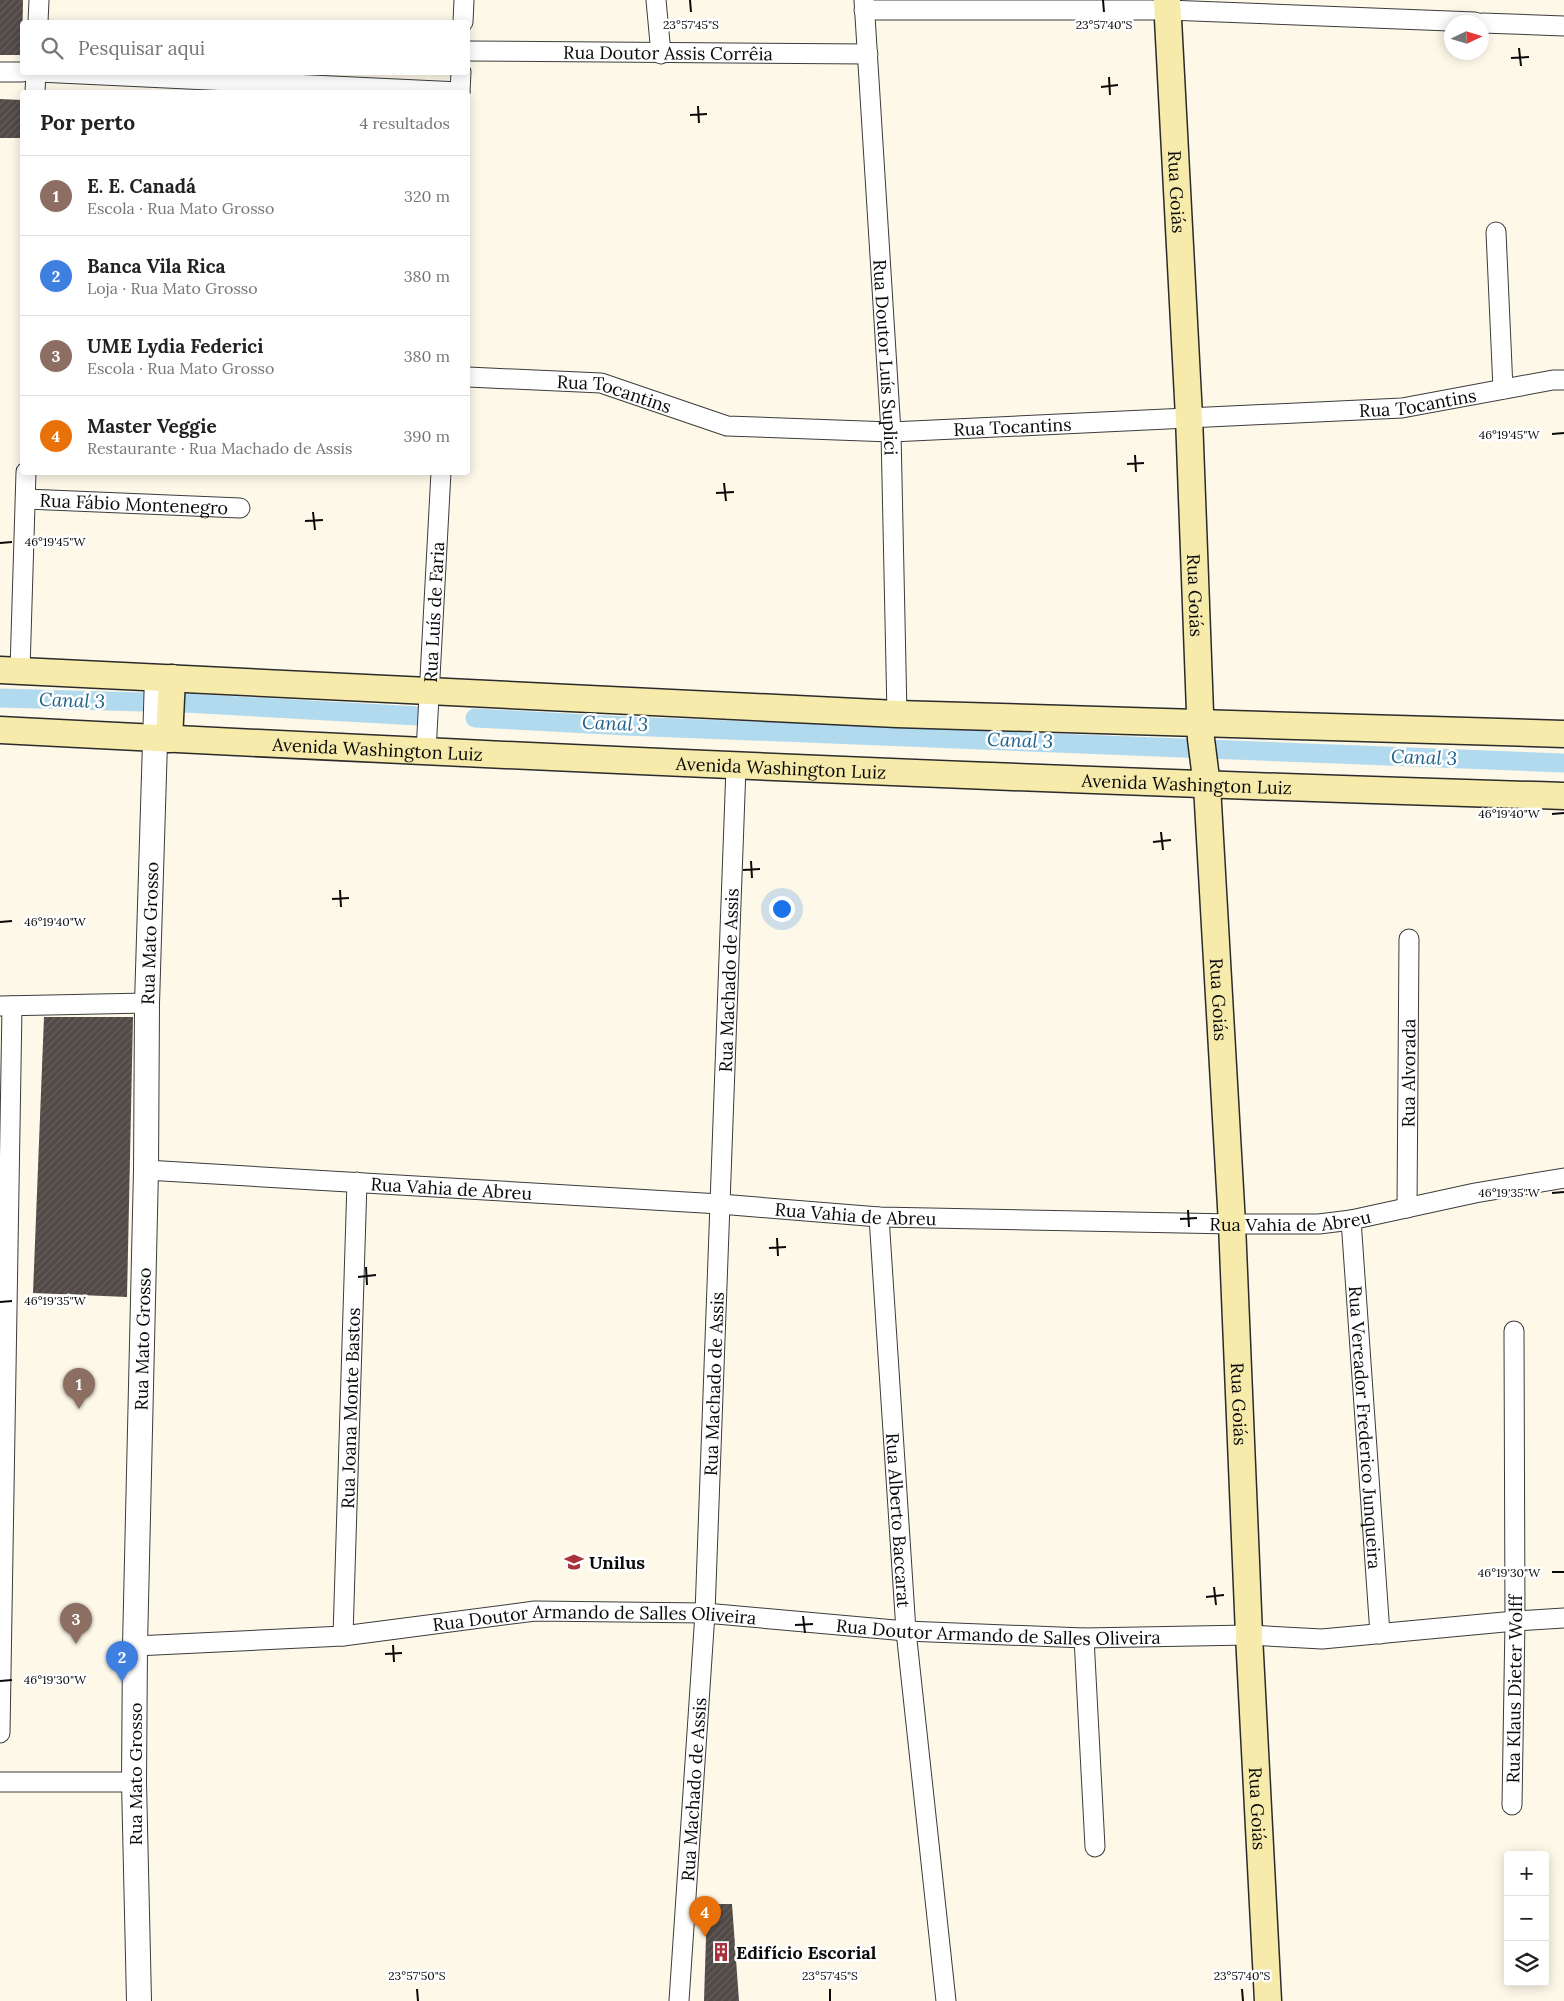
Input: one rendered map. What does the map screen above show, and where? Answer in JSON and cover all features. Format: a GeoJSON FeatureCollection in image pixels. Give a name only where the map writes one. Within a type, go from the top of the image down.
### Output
{"type":"FeatureCollection","features":[{"type":"Feature","properties":{"kind":"main road","name":"Rua Goiás"},"geometry":{"type":"LineString","coordinates":[[1167,5],[1189,417],[1201,732],[1206,776],[1232,1224],[1249,1635],[1268,2001]]}},
{"type":"Feature","properties":{"kind":"main road"},"geometry":{"type":"LineString","coordinates":[[10,670],[897,714],[1201,732],[1564,734]]}},
{"type":"Feature","properties":{"kind":"main road"},"geometry":{"type":"LineString","coordinates":[[162,738],[164,678]]}},
{"type":"Feature","properties":{"kind":"main road","name":"Avenida Washington Luiz"},"geometry":{"type":"LineString","coordinates":[[0,730],[736,767],[1206,776],[1564,796]]}},
{"type":"Feature","properties":{"kind":"street"},"geometry":{"type":"LineString","coordinates":[[38,0],[38,20]]}},
{"type":"Feature","properties":{"kind":"street"},"geometry":{"type":"LineString","coordinates":[[463,20],[464,0]]}},
{"type":"Feature","properties":{"kind":"street"},"geometry":{"type":"LineString","coordinates":[[656,0],[661,54]]}},
{"type":"Feature","properties":{"kind":"street"},"geometry":{"type":"LineString","coordinates":[[864,5],[1167,5],[1444,20]]}},
{"type":"Feature","properties":{"kind":"street","name":"Rua Doutor Luís Suplici"},"geometry":{"type":"LineString","coordinates":[[864,5],[891,432],[897,714]]}},
{"type":"Feature","properties":{"kind":"street"},"geometry":{"type":"LineString","coordinates":[[1489,23],[1564,26]]}},
{"type":"Feature","properties":{"kind":"street","name":"Rua Doutor Assis Corrêia"},"geometry":{"type":"LineString","coordinates":[[470,51],[661,54],[868,54]]}},
{"type":"Feature","properties":{"kind":"street"},"geometry":{"type":"LineString","coordinates":[[0,72],[20,72]]}},
{"type":"Feature","properties":{"kind":"street"},"geometry":{"type":"LineString","coordinates":[[35,90],[37,75]]}},
{"type":"Feature","properties":{"kind":"street"},"geometry":{"type":"LineString","coordinates":[[75,75],[241,88],[350,90]]}},
{"type":"Feature","properties":{"kind":"street"},"geometry":{"type":"LineString","coordinates":[[460,90],[461,75]]}},
{"type":"Feature","properties":{"kind":"street"},"geometry":{"type":"LineString","coordinates":[[1496,232],[1503,389]]}},
{"type":"Feature","properties":{"kind":"street","name":"Rua Tocantins"},"geometry":{"type":"LineString","coordinates":[[470,377],[601,383],[727,426],[891,432],[1402,408],[1553,380],[1564,380]]}},
{"type":"Feature","properties":{"kind":"street"},"geometry":{"type":"LineString","coordinates":[[10,670],[26,499],[26,475]]}},
{"type":"Feature","properties":{"kind":"street","name":"Rua Luís de Faria"},"geometry":{"type":"LineString","coordinates":[[426,752],[441,475]]}},
{"type":"Feature","properties":{"kind":"street","name":"Rua Fábio Montenegro"},"geometry":{"type":"LineString","coordinates":[[26,499],[240,508]]}},
{"type":"Feature","properties":{"kind":"street","name":"Rua Mato Grosso"},"geometry":{"type":"LineString","coordinates":[[139,2001],[134,1782],[135,1646],[146,1170],[146,1003],[162,738]]}},
{"type":"Feature","properties":{"kind":"street","name":"Rua Machado de Assis"},"geometry":{"type":"LineString","coordinates":[[679,2001],[705,1613],[736,767]]}},
{"type":"Feature","properties":{"kind":"street","name":"Rua Alvorada"},"geometry":{"type":"LineString","coordinates":[[1407,1208],[1408,939]]}},
{"type":"Feature","properties":{"kind":"street"},"geometry":{"type":"LineString","coordinates":[[0,1733],[6,1006],[146,1003]]}},
{"type":"Feature","properties":{"kind":"street","name":"Rua Vahia de Abreu"},"geometry":{"type":"LineString","coordinates":[[146,1170],[720,1204],[879,1217],[1232,1224],[1319,1224],[1351,1220],[1475,1193],[1564,1178]]}},
{"type":"Feature","properties":{"kind":"street","name":"Rua Joana Monte Bastos"},"geometry":{"type":"LineString","coordinates":[[343,1636],[357,1182]]}},
{"type":"Feature","properties":{"kind":"street","name":"Rua Alberto Baccarat"},"geometry":{"type":"LineString","coordinates":[[879,1217],[906,1631],[946,2001]]}},
{"type":"Feature","properties":{"kind":"street","name":"Rua Vereador Frederico Junqueira"},"geometry":{"type":"LineString","coordinates":[[1351,1220],[1380,1634]]}},
{"type":"Feature","properties":{"kind":"street","name":"Rua Klaus Dieter Wolff"},"geometry":{"type":"LineString","coordinates":[[1512,1806],[1515,1621],[1514,1332]]}},
{"type":"Feature","properties":{"kind":"street","name":"Rua Doutor Armando de Salles Oliveira"},"geometry":{"type":"LineString","coordinates":[[135,1646],[343,1636],[535,1611],[705,1613],[906,1631],[1084,1638],[1249,1635],[1322,1639],[1564,1618]]}},
{"type":"Feature","properties":{"kind":"street"},"geometry":{"type":"LineString","coordinates":[[1084,1638],[1096,1847]]}},
{"type":"Feature","properties":{"kind":"street"},"geometry":{"type":"LineString","coordinates":[[0,1782],[134,1782]]}},
{"type":"Feature","properties":{"kind":"building"},"geometry":{"type":"Polygon","coordinates":[[[0,0],[23,0],[23,20],[20,20],[20,55],[0,55],[0,0]]]}},
{"type":"Feature","properties":{"kind":"building"},"geometry":{"type":"Polygon","coordinates":[[[0,99],[20,100],[20,138],[0,138],[0,99]]]}},
{"type":"Feature","properties":{"kind":"building"},"geometry":{"type":"Polygon","coordinates":[[[44,1017],[133,1017],[127,1297],[33,1293],[44,1017]]]}},
{"type":"Feature","properties":{"kind":"building","name":"Edifício Escorial"},"geometry":{"type":"Polygon","coordinates":[[[707,1904],[732,1904],[739,2001],[704,2001],[707,1904]]]}},
{"type":"Feature","properties":{"kind":"waterway","name":"Canal 3"},"geometry":{"type":"LineString","coordinates":[[0,698],[144,702]]}},
{"type":"Feature","properties":{"kind":"waterway","name":"Canal 3"},"geometry":{"type":"LineString","coordinates":[[184,703],[418,716]]}},
{"type":"Feature","properties":{"kind":"waterway","name":"Canal 3"},"geometry":{"type":"LineString","coordinates":[[475,718],[626,726],[1564,763]]}},
{"type":"Feature","properties":{"kind":"place","name":"E. E. Canadá"},"geometry":{"type":"Point","coordinates":[79,1409]}},
{"type":"Feature","properties":{"kind":"place","name":"Unilus"},"geometry":{"type":"Point","coordinates":[574,1562]}},
{"type":"Feature","properties":{"kind":"place","name":"UME Lydia Federici"},"geometry":{"type":"Point","coordinates":[76,1644]}},
{"type":"Feature","properties":{"kind":"place","name":"Banca Vila Rica"},"geometry":{"type":"Point","coordinates":[122,1682]}},
{"type":"Feature","properties":{"kind":"place","name":"Master Veggie"},"geometry":{"type":"Point","coordinates":[705,1937]}},
{"type":"Feature","properties":{"kind":"place","name":"Edifício Escorial"},"geometry":{"type":"Point","coordinates":[721,1952]}}]}
